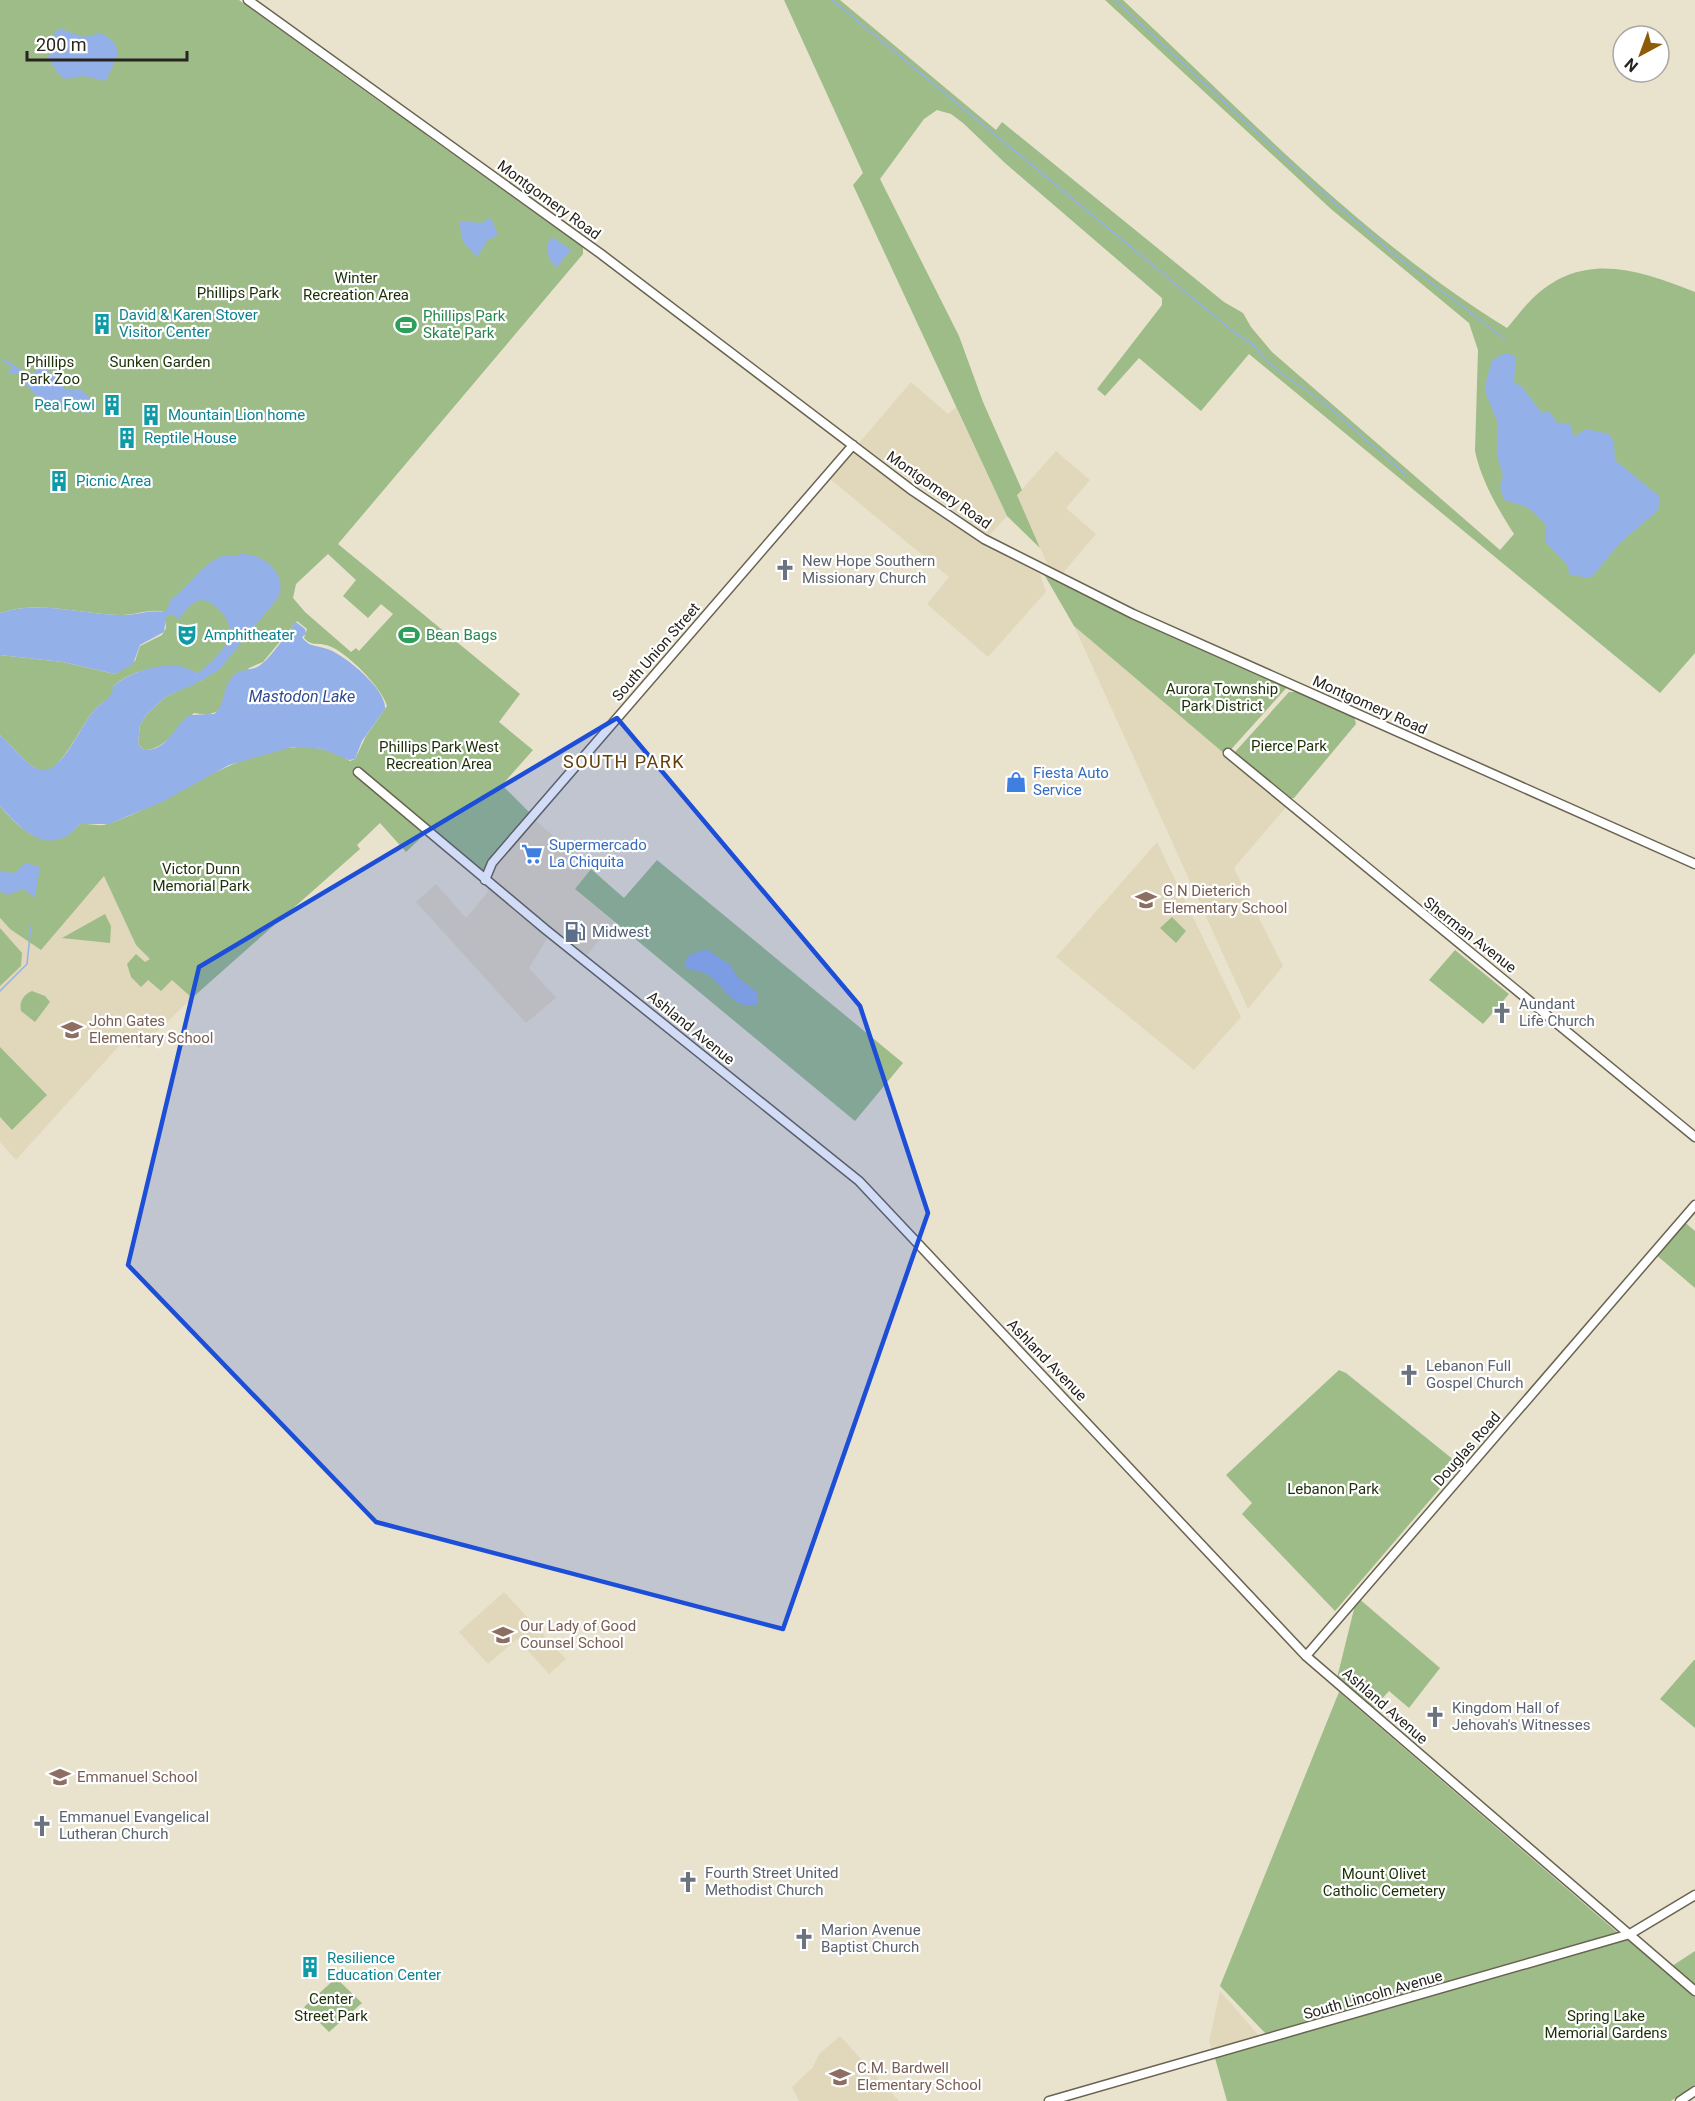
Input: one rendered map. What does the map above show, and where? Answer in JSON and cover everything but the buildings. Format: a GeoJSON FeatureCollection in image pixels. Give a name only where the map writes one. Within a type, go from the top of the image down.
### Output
{"type":"FeatureCollection","features":[{"type":"Feature","properties":{"kind":"street","name":"Montgomery Road"},"geometry":{"type":"LineString","coordinates":[[248,0],[601,254],[973,533],[1035,566],[1231,658],[1695,864]]}},
{"type":"Feature","properties":{"kind":"street","name":"South Union Street"},"geometry":{"type":"LineString","coordinates":[[485,880],[492,863],[574,765],[853,445]]}},
{"type":"Feature","properties":{"kind":"street","name":"Sherman Avenue"},"geometry":{"type":"LineString","coordinates":[[1228,753],[1695,1137]]}},
{"type":"Feature","properties":{"kind":"street","name":"Ashland Avenue"},"geometry":{"type":"LineString","coordinates":[[358,772],[485,880],[859,1181],[1306,1656],[1695,1991]]}},
{"type":"Feature","properties":{"kind":"street","name":"Douglas Road"},"geometry":{"type":"LineString","coordinates":[[1306,1656],[1695,1205]]}},
{"type":"Feature","properties":{"kind":"street","name":"South Lincoln Avenue"},"geometry":{"type":"LineString","coordinates":[[1049,2101],[1630,1934],[1695,1895]]}},
{"type":"Feature","properties":{"kind":"street"},"geometry":{"type":"LineString","coordinates":[[1680,2101],[1695,2091]]}},
{"type":"Feature","properties":{"kind":"highlighted area"},"geometry":{"type":"Polygon","coordinates":[[[617,718],[860,1006],[928,1213],[783,1629],[376,1522],[128,1265],[199,967],[617,718]]]}},
{"type":"Feature","properties":{"kind":"shaded area"},"geometry":{"type":"Polygon","coordinates":[[[911,382],[948,414],[956,407],[1007,516],[989,536],[859,443],[911,382]]]}},
{"type":"Feature","properties":{"kind":"shaded area"},"geometry":{"type":"Polygon","coordinates":[[[854,450],[989,547],[1040,574],[1046,592],[988,657],[927,604],[949,577],[830,479],[854,450]]]}},
{"type":"Feature","properties":{"kind":"shaded area"},"geometry":{"type":"Polygon","coordinates":[[[1056,451],[1090,480],[1066,508],[1096,534],[1062,574],[1049,568],[1017,495],[1056,451]]]}},
{"type":"Feature","properties":{"kind":"shaded area"},"geometry":{"type":"Polygon","coordinates":[[[1074,626],[1287,806],[1234,868],[1283,966],[1248,1009],[1074,626]]]}},
{"type":"Feature","properties":{"kind":"shaded area"},"geometry":{"type":"Polygon","coordinates":[[[535,820],[591,869],[575,889],[614,922],[587,955],[553,929],[529,968],[556,998],[526,1023],[416,902],[436,884],[466,918],[487,893],[492,870],[535,820]]]}},
{"type":"Feature","properties":{"kind":"shaded area","name":"G N Dieterich Elementary School"},"geometry":{"type":"Polygon","coordinates":[[[1157,842],[1241,1017],[1194,1070],[1056,957],[1157,842]]]}},
{"type":"Feature","properties":{"kind":"shaded area"},"geometry":{"type":"Polygon","coordinates":[[[104,875],[136,945],[192,998],[139,1049],[127,1037],[16,1160],[0,1142],[0,918],[10,929],[104,875]]]}},
{"type":"Feature","properties":{"kind":"shaded area","name":"Our Lady of Good Counsel School"},"geometry":{"type":"Polygon","coordinates":[[[504,1592],[566,1659],[549,1674],[517,1639],[488,1664],[459,1632],[504,1592]]]}},
{"type":"Feature","properties":{"kind":"shaded area"},"geometry":{"type":"Polygon","coordinates":[[[1220,1991],[1262,2039],[1213,2052],[1209,2042],[1220,1991]]]}},
{"type":"Feature","properties":{"kind":"shaded area","name":"C.M. Bardwell Elementary School"},"geometry":{"type":"Polygon","coordinates":[[[840,2036],[899,2101],[799,2101],[792,2087],[813,2067],[819,2054],[840,2036]]]}},
{"type":"Feature","properties":{"kind":"green space","name":"Phillips Park"},"geometry":{"type":"Polygon","coordinates":[[[0,0],[239,0],[387,107],[389,103],[429,130],[426,135],[583,247],[583,254],[338,544],[520,694],[499,722],[533,750],[502,785],[532,815],[492,863],[485,880],[426,833],[406,852],[380,823],[357,845],[360,849],[192,998],[172,980],[161,991],[148,980],[141,987],[131,977],[127,964],[136,954],[145,962],[150,959],[136,945],[104,876],[41,950],[10,929],[0,918],[0,806],[28,833],[46,840],[55,839],[67,835],[80,824],[104,825],[135,813],[227,767],[259,754],[291,748],[321,749],[350,761],[355,759],[366,736],[387,706],[378,690],[354,663],[329,646],[307,641],[304,638],[307,629],[297,621],[263,662],[249,668],[218,711],[208,715],[194,713],[165,742],[151,749],[144,750],[138,744],[140,725],[148,713],[167,696],[202,680],[198,673],[165,667],[143,670],[123,679],[113,686],[113,694],[92,713],[63,757],[49,770],[43,771],[26,761],[0,735],[0,655],[63,662],[115,674],[135,661],[140,646],[162,635],[166,628],[164,612],[119,615],[29,608],[0,613],[0,0]],[[328,554],[296,584],[293,598],[305,612],[351,652],[356,648],[359,651],[393,614],[381,604],[368,618],[343,596],[356,580],[328,554]]]}},
{"type":"Feature","properties":{"kind":"green space"},"geometry":{"type":"Polygon","coordinates":[[[784,0],[840,0],[996,130],[1002,122],[1224,302],[1243,313],[1251,327],[1272,352],[1500,550],[1514,534],[1486,483],[1475,451],[1478,350],[1469,323],[1331,209],[1105,0],[1123,0],[1260,131],[1355,216],[1454,293],[1507,328],[1531,300],[1550,284],[1570,274],[1590,269],[1631,271],[1695,292],[1695,653],[1660,693],[1249,354],[1201,411],[1139,358],[1105,396],[1097,389],[1162,305],[1162,298],[1005,163],[963,123],[951,114],[937,110],[924,119],[880,179],[959,336],[983,402],[1022,490],[1017,495],[1040,548],[1007,516],[853,185],[863,173],[784,0]]]}},
{"type":"Feature","properties":{"kind":"green space","name":"Aurora Township Park District"},"geometry":{"type":"Polygon","coordinates":[[[1041,569],[1289,685],[1226,755],[1074,626],[1041,569]]]}},
{"type":"Feature","properties":{"kind":"green space","name":"Pierce Park"},"geometry":{"type":"Polygon","coordinates":[[[1289,692],[1297,692],[1354,716],[1356,724],[1294,798],[1288,799],[1235,752],[1289,692]]]}},
{"type":"Feature","properties":{"kind":"green space"},"geometry":{"type":"Polygon","coordinates":[[[657,860],[903,1063],[855,1121],[575,889],[591,869],[624,898],[657,860]]]}},
{"type":"Feature","properties":{"kind":"green space"},"geometry":{"type":"Polygon","coordinates":[[[105,914],[111,926],[110,943],[62,938],[105,914]]]}},
{"type":"Feature","properties":{"kind":"green space"},"geometry":{"type":"Polygon","coordinates":[[[1172,917],[1186,931],[1176,943],[1160,928],[1172,917]]]}},
{"type":"Feature","properties":{"kind":"green space"},"geometry":{"type":"Polygon","coordinates":[[[0,928],[22,953],[21,966],[0,986],[0,928]]]}},
{"type":"Feature","properties":{"kind":"green space"},"geometry":{"type":"Polygon","coordinates":[[[1455,950],[1509,994],[1483,1024],[1429,980],[1455,950]]]}},
{"type":"Feature","properties":{"kind":"green space"},"geometry":{"type":"Polygon","coordinates":[[[32,991],[45,996],[50,1002],[35,1022],[21,1011],[22,999],[32,991]]]}},
{"type":"Feature","properties":{"kind":"green space"},"geometry":{"type":"Polygon","coordinates":[[[0,1047],[47,1095],[12,1130],[0,1117],[0,1047]]]}},
{"type":"Feature","properties":{"kind":"green space"},"geometry":{"type":"Polygon","coordinates":[[[1682,1220],[1695,1231],[1695,1288],[1654,1253],[1682,1220]]]}},
{"type":"Feature","properties":{"kind":"green space","name":"Lebanon Park"},"geometry":{"type":"Polygon","coordinates":[[[1339,1370],[1346,1373],[1460,1465],[1335,1611],[1242,1514],[1252,1503],[1226,1475],[1339,1370]]]}},
{"type":"Feature","properties":{"kind":"green space"},"geometry":{"type":"Polygon","coordinates":[[[1357,1597],[1440,1668],[1409,1708],[1389,1691],[1371,1711],[1336,1682],[1357,1597]]]}},
{"type":"Feature","properties":{"kind":"green space"},"geometry":{"type":"Polygon","coordinates":[[[1695,1660],[1695,1728],[1660,1699],[1695,1660]]]}},
{"type":"Feature","properties":{"kind":"green space","name":"Mount Olivet Catholic Cemetery"},"geometry":{"type":"Polygon","coordinates":[[[1339,1692],[1618,1933],[1267,2035],[1220,1986],[1339,1692]]]}},
{"type":"Feature","properties":{"kind":"green space","name":"Spring Lake Memorial Gardens"},"geometry":{"type":"Polygon","coordinates":[[[1627,1939],[1695,1997],[1695,2085],[1671,2101],[1227,2101],[1215,2058],[1627,1939]]]}},
{"type":"Feature","properties":{"kind":"green space"},"geometry":{"type":"Polygon","coordinates":[[[1695,1951],[1695,1990],[1669,1968],[1695,1951]]]}},
{"type":"Feature","properties":{"kind":"green space","name":"Center Street Park"},"geometry":{"type":"Polygon","coordinates":[[[336,1978],[362,2003],[329,2032],[304,2007],[336,1978]]]}},
{"type":"Feature","properties":{"kind":"water"},"geometry":{"type":"Polygon","coordinates":[[[59,28],[83,37],[102,33],[115,43],[118,54],[106,81],[83,76],[66,79],[59,75],[48,58],[52,37],[59,28]]]}},
{"type":"Feature","properties":{"kind":"water"},"geometry":{"type":"Polygon","coordinates":[[[491,218],[498,235],[488,240],[477,257],[463,242],[459,221],[481,223],[491,218]]]}},
{"type":"Feature","properties":{"kind":"water"},"geometry":{"type":"Polygon","coordinates":[[[552,237],[571,250],[557,267],[551,261],[548,253],[548,244],[552,237]]]}},
{"type":"Feature","properties":{"kind":"water"},"geometry":{"type":"Polygon","coordinates":[[[1505,353],[1516,356],[1514,382],[1522,387],[1542,413],[1548,411],[1559,424],[1567,423],[1572,427],[1573,437],[1586,429],[1609,434],[1614,442],[1615,460],[1659,496],[1660,506],[1655,513],[1620,543],[1591,578],[1570,575],[1567,565],[1546,543],[1546,524],[1527,507],[1504,500],[1500,487],[1503,475],[1497,456],[1497,421],[1486,394],[1486,382],[1492,360],[1505,353]]]}},
{"type":"Feature","properties":{"kind":"water"},"geometry":{"type":"Polygon","coordinates":[[[28,354],[52,374],[57,375],[65,390],[80,389],[98,405],[91,412],[80,412],[37,396],[18,373],[8,373],[12,367],[0,359],[33,374],[39,368],[28,354]]]}},
{"type":"Feature","properties":{"kind":"water","name":"Mastodon Lake"},"geometry":{"type":"Polygon","coordinates":[[[241,554],[258,557],[272,567],[280,581],[278,598],[219,670],[167,696],[148,713],[140,725],[138,744],[144,750],[159,747],[189,715],[214,714],[233,676],[239,672],[256,668],[264,662],[296,622],[305,629],[306,634],[302,637],[305,641],[330,650],[346,660],[365,675],[384,701],[385,709],[362,741],[355,759],[349,760],[322,749],[292,747],[229,765],[162,802],[109,824],[80,824],[70,834],[59,839],[49,841],[40,839],[22,828],[0,806],[0,735],[28,763],[38,769],[46,770],[54,766],[69,750],[92,713],[112,694],[113,686],[136,673],[154,667],[180,666],[198,673],[213,661],[225,646],[229,630],[222,613],[215,606],[204,600],[199,601],[189,607],[179,619],[172,614],[166,617],[164,632],[140,645],[133,664],[115,674],[63,662],[0,655],[0,613],[29,608],[119,615],[164,612],[170,600],[211,562],[224,556],[241,554]]]}},
{"type":"Feature","properties":{"kind":"water"},"geometry":{"type":"Polygon","coordinates":[[[26,863],[40,867],[35,898],[24,889],[7,895],[0,891],[0,871],[14,873],[26,863]]]}},
{"type":"Feature","properties":{"kind":"water"},"geometry":{"type":"Polygon","coordinates":[[[706,949],[730,965],[737,977],[758,993],[758,1004],[750,1006],[736,1002],[708,975],[686,968],[688,956],[706,949]]]}},
{"type":"Feature","properties":{"kind":"waterway"},"geometry":{"type":"LineString","coordinates":[[832,0],[1235,333],[1254,345],[1261,355],[1282,374],[1322,401],[1406,475]]}},
{"type":"Feature","properties":{"kind":"waterway"},"geometry":{"type":"LineString","coordinates":[[1115,0],[1298,171],[1396,256],[1505,339]]}},
{"type":"Feature","properties":{"kind":"waterway"},"geometry":{"type":"LineString","coordinates":[[0,991],[27,964],[31,926]]}},
{"type":"Feature","properties":{"kind":"place","name":"David & Karen Stover Visitor Center"},"geometry":{"type":"Point","coordinates":[102,324]}},
{"type":"Feature","properties":{"kind":"place","name":"Phillips Park Skate Park"},"geometry":{"type":"Point","coordinates":[406,325]}},
{"type":"Feature","properties":{"kind":"place","name":"Pea Fowl"},"geometry":{"type":"Point","coordinates":[112,405]}},
{"type":"Feature","properties":{"kind":"place","name":"Mountain Lion home"},"geometry":{"type":"Point","coordinates":[151,415]}},
{"type":"Feature","properties":{"kind":"place","name":"Reptile House"},"geometry":{"type":"Point","coordinates":[127,438]}},
{"type":"Feature","properties":{"kind":"place","name":"Picnic Area"},"geometry":{"type":"Point","coordinates":[59,481]}},
{"type":"Feature","properties":{"kind":"place","name":"New Hope Southern Missionary Church"},"geometry":{"type":"Point","coordinates":[785,570]}},
{"type":"Feature","properties":{"kind":"place","name":"Amphitheater"},"geometry":{"type":"Point","coordinates":[187,635]}},
{"type":"Feature","properties":{"kind":"place","name":"Bean Bags"},"geometry":{"type":"Point","coordinates":[409,635]}},
{"type":"Feature","properties":{"kind":"place","name":"Fiesta Auto Service"},"geometry":{"type":"Point","coordinates":[1016,782]}},
{"type":"Feature","properties":{"kind":"place","name":"Supermercado La Chiquita"},"geometry":{"type":"Point","coordinates":[532,854]}},
{"type":"Feature","properties":{"kind":"place","name":"G N Dieterich Elementary School"},"geometry":{"type":"Point","coordinates":[1146,900]}},
{"type":"Feature","properties":{"kind":"place","name":"Midwest"},"geometry":{"type":"Point","coordinates":[575,932]}},
{"type":"Feature","properties":{"kind":"place","name":"Aundant Life Church"},"geometry":{"type":"Point","coordinates":[1502,1013]}},
{"type":"Feature","properties":{"kind":"place","name":"John Gates Elementary School"},"geometry":{"type":"Point","coordinates":[72,1030]}},
{"type":"Feature","properties":{"kind":"place","name":"Lebanon Full Gospel Church"},"geometry":{"type":"Point","coordinates":[1409,1375]}},
{"type":"Feature","properties":{"kind":"place","name":"Our Lady of Good Counsel School"},"geometry":{"type":"Point","coordinates":[503,1635]}},
{"type":"Feature","properties":{"kind":"place","name":"Kingdom Hall of Jehovah's Witnesses"},"geometry":{"type":"Point","coordinates":[1435,1717]}},
{"type":"Feature","properties":{"kind":"place","name":"Emmanuel School"},"geometry":{"type":"Point","coordinates":[60,1777]}},
{"type":"Feature","properties":{"kind":"place","name":"Emmanuel Evangelical Lutheran Church"},"geometry":{"type":"Point","coordinates":[42,1826]}},
{"type":"Feature","properties":{"kind":"place","name":"Fourth Street United Methodist Church"},"geometry":{"type":"Point","coordinates":[688,1882]}},
{"type":"Feature","properties":{"kind":"place","name":"Marion Avenue Baptist Church"},"geometry":{"type":"Point","coordinates":[804,1939]}},
{"type":"Feature","properties":{"kind":"place","name":"Resilience Education Center"},"geometry":{"type":"Point","coordinates":[310,1967]}},
{"type":"Feature","properties":{"kind":"place","name":"C.M. Bardwell Elementary School"},"geometry":{"type":"Point","coordinates":[840,2077]}},
{"type":"Feature","properties":{"kind":"district","name":"SOUTH PARK"},"geometry":{"type":"Point","coordinates":[624,762]}},
{"type":"Feature","properties":{"kind":"park label","name":"Winter Recreation Area"},"geometry":{"type":"Point","coordinates":[356,286]}},
{"type":"Feature","properties":{"kind":"park label","name":"Sunken Garden"},"geometry":{"type":"Point","coordinates":[160,362]}},
{"type":"Feature","properties":{"kind":"park label","name":"Phillips Park Zoo"},"geometry":{"type":"Point","coordinates":[50,370]}},
{"type":"Feature","properties":{"kind":"park label","name":"Phillips Park West Recreation Area"},"geometry":{"type":"Point","coordinates":[439,756]}},
{"type":"Feature","properties":{"kind":"park label","name":"Victor Dunn Memorial Park"},"geometry":{"type":"Point","coordinates":[201,878]}}]}
